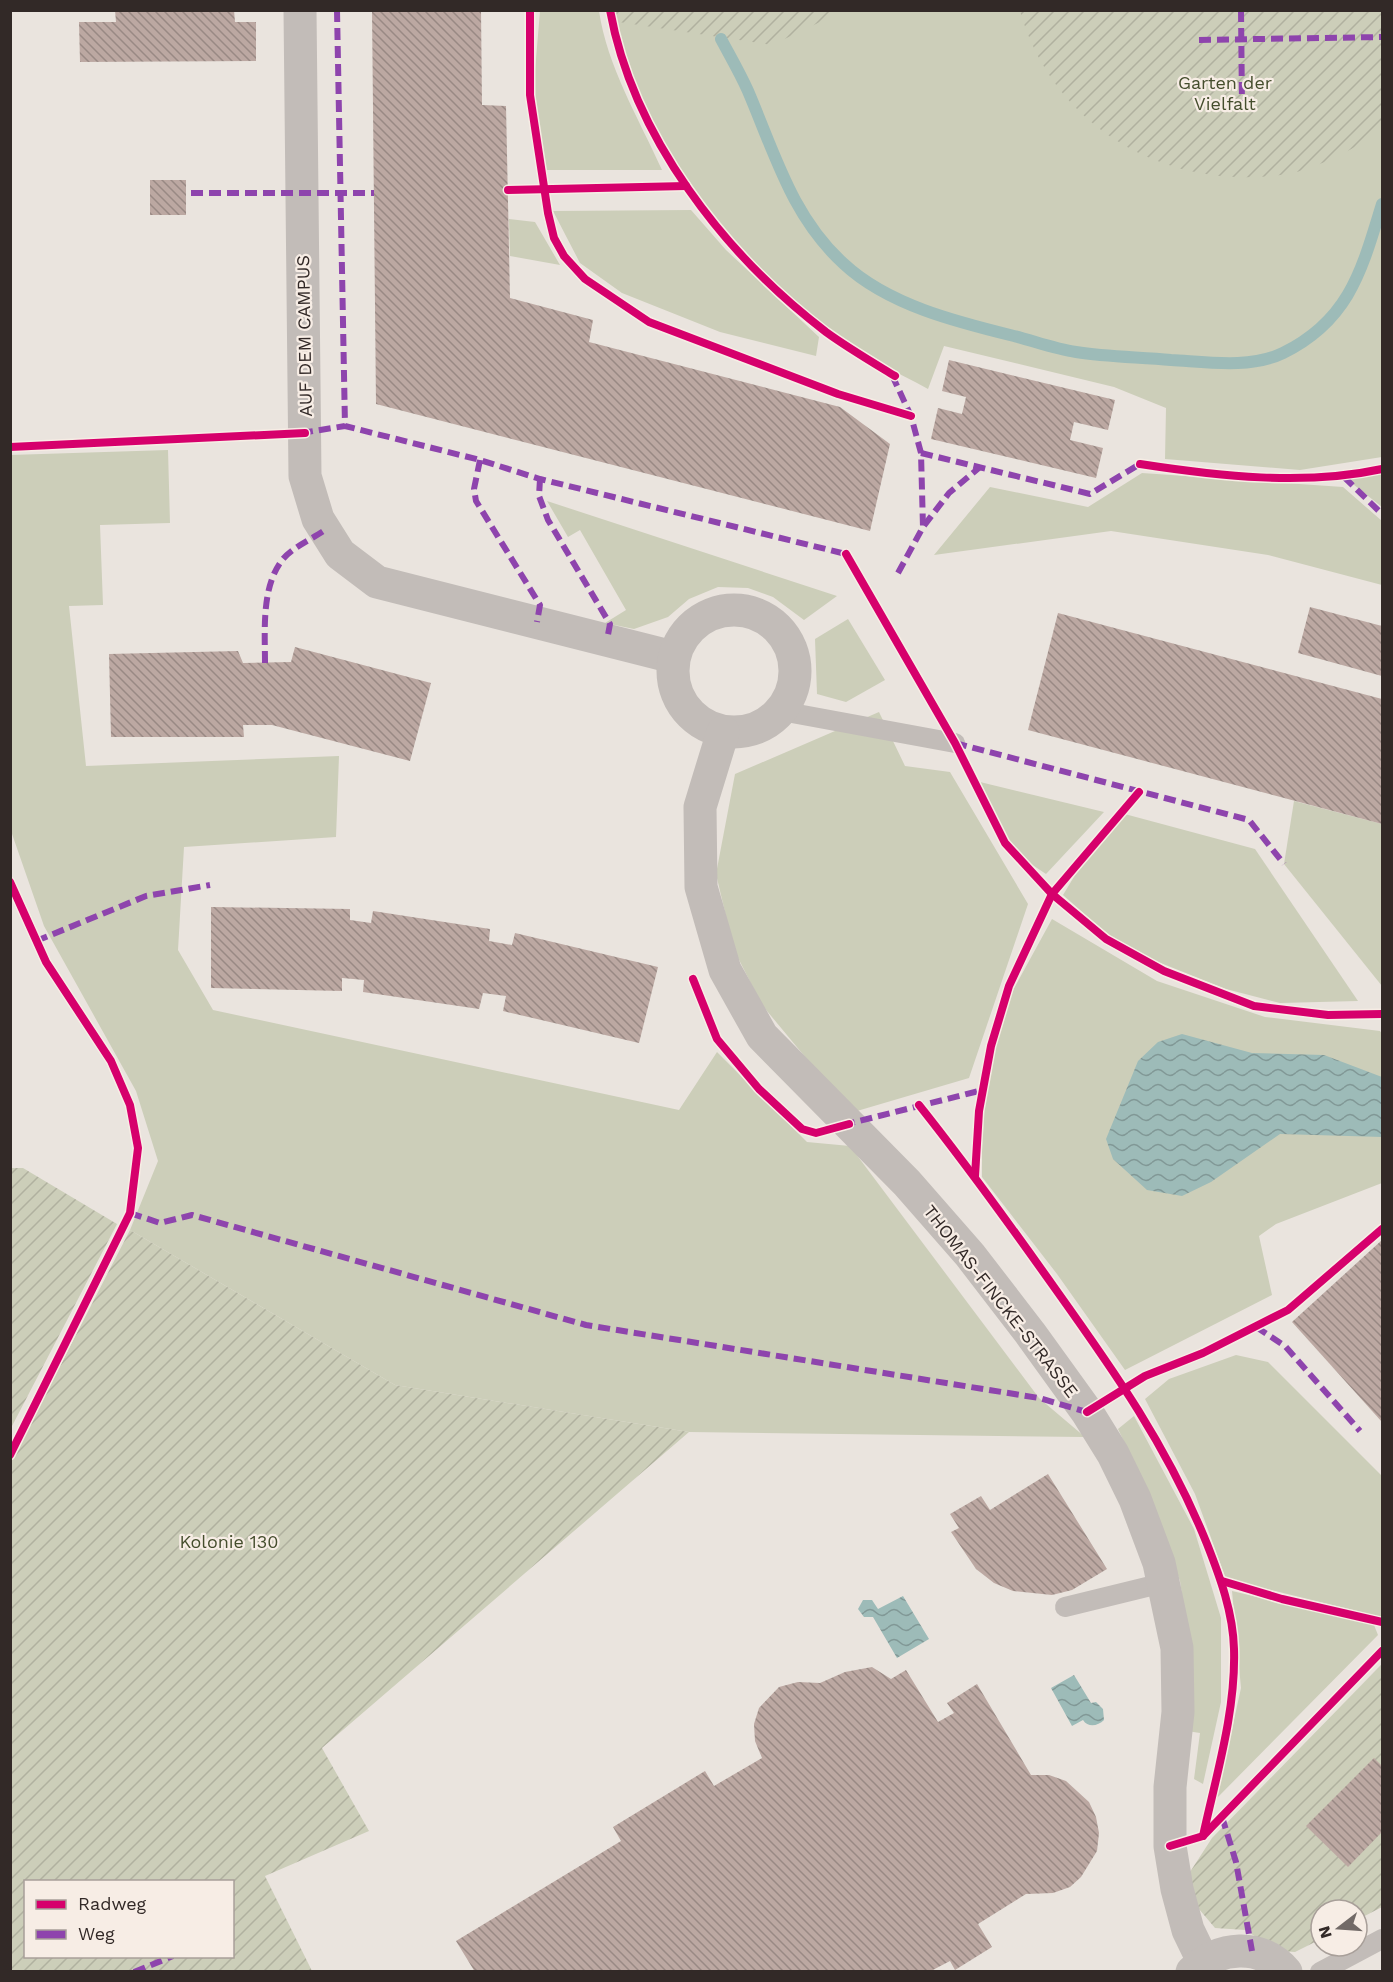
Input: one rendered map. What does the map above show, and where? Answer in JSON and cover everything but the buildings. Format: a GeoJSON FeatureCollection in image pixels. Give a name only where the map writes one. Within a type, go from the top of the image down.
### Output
{"type":"FeatureCollection","features":[{"type":"Feature","properties":{"kind":"street","name":"AUF DEM CAMPUS"},"geometry":{"type":"LineString","coordinates":[[300,10],[305,476],[318,519],[340,554],[378,582],[673,657]]}},
{"type":"Feature","properties":{"kind":"street"},"geometry":{"type":"LineString","coordinates":[[721,610],[743,610],[772,622],[786,638],[794,658],[795,679],[791,693],[781,711],[765,725],[744,732],[723,732],[709,728],[692,716],[679,699],[673,678],[673,657],[686,633],[701,618],[721,610]]}},
{"type":"Feature","properties":{"kind":"street","name":"THOMAS-FINCKE-STRASSE"},"geometry":{"type":"LineString","coordinates":[[723,732],[700,807],[700,887],[725,970],[762,1036],[922,1201],[970,1255],[1065,1380],[1113,1454],[1135,1499],[1163,1583],[1178,1659],[1179,1712],[1170,1787],[1170,1846],[1177,1889],[1197,1966],[1228,1950],[1252,1951],[1279,1963],[1286,1971]]}},
{"type":"Feature","properties":{"kind":"lane"},"geometry":{"type":"LineString","coordinates":[[781,711],[955,743]]}},
{"type":"Feature","properties":{"kind":"lane"},"geometry":{"type":"LineString","coordinates":[[1065,1607],[1163,1583]]}},
{"type":"Feature","properties":{"kind":"lane"},"geometry":{"type":"LineString","coordinates":[[1320,1971],[1383,1939]]}},
{"type":"Feature","properties":{"kind":"green space"},"geometry":{"type":"Polygon","coordinates":[[[611,10],[843,11],[772,45],[612,21],[611,10]]]}},
{"type":"Feature","properties":{"kind":"green space"},"geometry":{"type":"Polygon","coordinates":[[[540,11],[599,11],[616,72],[662,170],[542,170],[532,107],[540,11]]]}},
{"type":"Feature","properties":{"kind":"green space"},"geometry":{"type":"Polygon","coordinates":[[[611,11],[1382,11],[1382,457],[1300,470],[1165,459],[1166,408],[1114,387],[944,346],[928,389],[858,352],[799,309],[762,275],[692,194],[663,149],[638,103],[621,57],[611,11]]]}},
{"type":"Feature","properties":{"kind":"green space","name":"Garten der Vielfalt"},"geometry":{"type":"Polygon","coordinates":[[[1020,11],[1382,11],[1382,131],[1324,162],[1287,174],[1243,177],[1200,173],[1159,162],[1121,144],[1088,119],[1059,88],[1036,52],[1020,11]]]}},
{"type":"Feature","properties":{"kind":"green space"},"geometry":{"type":"Polygon","coordinates":[[[691,210],[726,250],[819,337],[816,356],[720,332],[622,293],[580,263],[553,211],[691,210]]]}},
{"type":"Feature","properties":{"kind":"green space"},"geometry":{"type":"Polygon","coordinates":[[[509,219],[535,222],[560,265],[510,256],[509,219]]]}},
{"type":"Feature","properties":{"kind":"green space"},"geometry":{"type":"Polygon","coordinates":[[[168,450],[170,523],[100,525],[103,605],[69,606],[86,766],[339,756],[336,837],[184,847],[178,950],[213,1010],[679,1110],[717,1052],[807,1142],[850,1146],[1039,1398],[1085,1437],[689,1432],[395,1385],[130,1230],[158,1161],[136,1091],[44,926],[11,831],[10,455],[168,450]]]}},
{"type":"Feature","properties":{"kind":"green space"},"geometry":{"type":"Polygon","coordinates":[[[1382,469],[1382,507],[1344,477],[1382,469]]]}},
{"type":"Feature","properties":{"kind":"green space"},"geometry":{"type":"Polygon","coordinates":[[[1142,473],[1343,487],[1382,521],[1382,585],[1268,555],[1111,531],[934,555],[990,487],[1088,507],[1142,473]]]}},
{"type":"Feature","properties":{"kind":"green space"},"geometry":{"type":"Polygon","coordinates":[[[547,501],[837,596],[804,620],[773,597],[748,588],[718,587],[689,599],[668,617],[634,629],[605,623],[626,610],[580,530],[568,537],[547,501]]]}},
{"type":"Feature","properties":{"kind":"green space"},"geometry":{"type":"Polygon","coordinates":[[[848,619],[885,680],[846,702],[817,694],[815,639],[848,619]]]}},
{"type":"Feature","properties":{"kind":"green space"},"geometry":{"type":"Polygon","coordinates":[[[879,712],[905,766],[950,772],[1028,904],[969,1078],[857,1111],[811,1064],[762,1005],[734,950],[716,874],[735,774],[879,712]]]}},
{"type":"Feature","properties":{"kind":"green space"},"geometry":{"type":"Polygon","coordinates":[[[980,782],[1104,812],[1046,874],[1013,852],[980,782]]]}},
{"type":"Feature","properties":{"kind":"green space"},"geometry":{"type":"Polygon","coordinates":[[[1294,801],[1382,824],[1382,986],[1284,864],[1294,801]]]}},
{"type":"Feature","properties":{"kind":"green space"},"geometry":{"type":"Polygon","coordinates":[[[1121,813],[1255,849],[1358,1001],[1280,1003],[1226,989],[1123,948],[1063,895],[1089,852],[1121,813]]]}},
{"type":"Feature","properties":{"kind":"green space"},"geometry":{"type":"Polygon","coordinates":[[[1052,919],[1157,981],[1265,1017],[1380,1031],[1382,1034],[1382,1183],[1276,1224],[1259,1236],[1272,1295],[1125,1370],[1057,1274],[982,1177],[982,1121],[1001,1012],[1052,919]]]}},
{"type":"Feature","properties":{"kind":"green space"},"geometry":{"type":"Polygon","coordinates":[[[11,1168],[23,1168],[117,1224],[11,1428],[11,1168]]]}},
{"type":"Feature","properties":{"kind":"green space","name":"Kolonie 130"},"geometry":{"type":"Polygon","coordinates":[[[130,1230],[395,1385],[689,1432],[322,1748],[369,1831],[265,1876],[312,1971],[11,1971],[11,1461],[130,1230]]]}},
{"type":"Feature","properties":{"kind":"green space"},"geometry":{"type":"Polygon","coordinates":[[[1236,1355],[1268,1362],[1382,1476],[1382,1617],[1226,1579],[1195,1494],[1145,1399],[1169,1379],[1236,1355]]]}},
{"type":"Feature","properties":{"kind":"green space"},"geometry":{"type":"Polygon","coordinates":[[[1134,1416],[1194,1529],[1221,1618],[1221,1702],[1203,1784],[1194,1779],[1200,1733],[1187,1731],[1192,1662],[1180,1581],[1149,1493],[1118,1429],[1134,1416]]]}},
{"type":"Feature","properties":{"kind":"green space"},"geometry":{"type":"Polygon","coordinates":[[[1232,1591],[1374,1625],[1378,1635],[1217,1798],[1241,1688],[1232,1591]]]}},
{"type":"Feature","properties":{"kind":"green space"},"geometry":{"type":"Polygon","coordinates":[[[1382,1664],[1382,1907],[1369,1914],[1369,1898],[1309,1898],[1309,1945],[1295,1952],[1279,1951],[1245,1930],[1215,1928],[1193,1902],[1190,1872],[1212,1838],[1382,1664]]]}},
{"type":"Feature","properties":{"kind":"water"},"geometry":{"type":"Polygon","coordinates":[[[1182,1034],[1252,1053],[1324,1055],[1382,1077],[1382,1137],[1280,1134],[1211,1182],[1182,1196],[1147,1190],[1113,1159],[1106,1139],[1138,1061],[1158,1042],[1182,1034]]]}},
{"type":"Feature","properties":{"kind":"water"},"geometry":{"type":"Polygon","coordinates":[[[903,1596],[929,1639],[897,1658],[873,1617],[864,1617],[858,1609],[863,1600],[872,1600],[878,1609],[903,1596]]]}},
{"type":"Feature","properties":{"kind":"water"},"geometry":{"type":"Polygon","coordinates":[[[1074,1675],[1091,1703],[1096,1702],[1103,1709],[1104,1720],[1099,1724],[1090,1725],[1083,1720],[1072,1726],[1051,1688],[1074,1675]]]}},
{"type":"Feature","properties":{"kind":"waterway"},"geometry":{"type":"LineString","coordinates":[[721,39],[745,84],[798,205],[826,246],[844,264],[881,291],[924,310],[1060,349],[1100,355],[1228,363],[1257,361],[1283,353],[1306,340],[1324,325],[1350,290],[1368,250],[1382,204]]}},
{"type":"Feature","properties":{"kind":"marked path"},"geometry":{"type":"LineString","coordinates":[[337,10],[345,426],[480,460],[540,479],[846,554],[849,559]]}},
{"type":"Feature","properties":{"kind":"marked path"},"geometry":{"type":"LineString","coordinates":[[1241,10],[1242,106]]}},
{"type":"Feature","properties":{"kind":"marked path"},"geometry":{"type":"LineString","coordinates":[[1199,40],[1382,37]]}},
{"type":"Feature","properties":{"kind":"marked path"},"geometry":{"type":"LineString","coordinates":[[191,193],[374,193]]}},
{"type":"Feature","properties":{"kind":"marked path"},"geometry":{"type":"LineString","coordinates":[[892,375],[911,416],[921,453],[923,527]]}},
{"type":"Feature","properties":{"kind":"marked path"},"geometry":{"type":"LineString","coordinates":[[301,433],[345,426]]}},
{"type":"Feature","properties":{"kind":"marked path"},"geometry":{"type":"LineString","coordinates":[[921,453],[1090,494],[1140,464],[1144,464]]}},
{"type":"Feature","properties":{"kind":"marked path"},"geometry":{"type":"LineString","coordinates":[[480,460],[474,489],[476,501],[540,605],[537,622]]}},
{"type":"Feature","properties":{"kind":"marked path"},"geometry":{"type":"LineString","coordinates":[[898,573],[923,527],[949,493],[980,467]]}},
{"type":"Feature","properties":{"kind":"marked path"},"geometry":{"type":"LineString","coordinates":[[1344,477],[1382,514]]}},
{"type":"Feature","properties":{"kind":"marked path"},"geometry":{"type":"LineString","coordinates":[[540,479],[539,496],[548,520],[610,624],[607,640]]}},
{"type":"Feature","properties":{"kind":"marked path"},"geometry":{"type":"LineString","coordinates":[[265,663],[266,609],[271,582],[276,570],[292,551],[325,530]]}},
{"type":"Feature","properties":{"kind":"marked path"},"geometry":{"type":"LineString","coordinates":[[955,743],[1249,820],[1284,864]]}},
{"type":"Feature","properties":{"kind":"marked path"},"geometry":{"type":"LineString","coordinates":[[36,941],[146,896],[210,885]]}},
{"type":"Feature","properties":{"kind":"marked path"},"geometry":{"type":"LineString","coordinates":[[843,1125],[983,1090]]}},
{"type":"Feature","properties":{"kind":"marked path"},"geometry":{"type":"LineString","coordinates":[[130,1213],[160,1223],[192,1215],[586,1325],[1039,1398],[1087,1412],[1091,1409]]}},
{"type":"Feature","properties":{"kind":"marked path"},"geometry":{"type":"LineString","coordinates":[[1256,1327],[1285,1346],[1360,1431]]}},
{"type":"Feature","properties":{"kind":"marked path"},"geometry":{"type":"LineString","coordinates":[[1222,1817],[1236,1862],[1252,1951]]}},
{"type":"Feature","properties":{"kind":"marked path"},"geometry":{"type":"LineString","coordinates":[[134,1972],[168,1958]]}},
{"type":"Feature","properties":{"kind":"cycle path"},"geometry":{"type":"LineString","coordinates":[[530,10],[530,95],[548,213],[554,238],[564,256],[585,279],[649,322],[838,394],[911,416]]}},
{"type":"Feature","properties":{"kind":"cycle path"},"geometry":{"type":"LineString","coordinates":[[610,10],[622,57],[639,103],[662,147],[689,190],[719,230],[753,267],[826,332],[895,376]]}},
{"type":"Feature","properties":{"kind":"cycle path"},"geometry":{"type":"LineString","coordinates":[[508,190],[686,186]]}},
{"type":"Feature","properties":{"kind":"cycle path"},"geometry":{"type":"LineString","coordinates":[[10,447],[305,433]]}},
{"type":"Feature","properties":{"kind":"cycle path"},"geometry":{"type":"LineString","coordinates":[[1140,464],[1230,475],[1292,478],[1322,477],[1382,469]]}},
{"type":"Feature","properties":{"kind":"cycle path"},"geometry":{"type":"LineString","coordinates":[[846,554],[955,743],[1005,843],[1052,894],[1106,939],[1164,971],[1254,1006],[1328,1015],[1382,1014]]}},
{"type":"Feature","properties":{"kind":"cycle path"},"geometry":{"type":"LineString","coordinates":[[975,1176],[979,1111],[991,1046],[1009,986],[1052,894],[1139,792]]}},
{"type":"Feature","properties":{"kind":"cycle path"},"geometry":{"type":"LineString","coordinates":[[10,882],[46,962],[111,1061],[130,1105],[138,1148],[130,1213],[10,1455]]}},
{"type":"Feature","properties":{"kind":"cycle path"},"geometry":{"type":"LineString","coordinates":[[693,979],[717,1039],[759,1089],[802,1129],[816,1133],[849,1124]]}},
{"type":"Feature","properties":{"kind":"cycle path"},"geometry":{"type":"LineString","coordinates":[[919,1105],[1004,1218],[1118,1380],[1175,1475],[1212,1556],[1231,1622],[1234,1672],[1224,1743],[1203,1836]]}},
{"type":"Feature","properties":{"kind":"cycle path"},"geometry":{"type":"LineString","coordinates":[[1087,1412],[1145,1376],[1203,1353],[1288,1310],[1382,1229]]}},
{"type":"Feature","properties":{"kind":"cycle path"},"geometry":{"type":"LineString","coordinates":[[1222,1581],[1282,1599],[1382,1622]]}},
{"type":"Feature","properties":{"kind":"cycle path"},"geometry":{"type":"LineString","coordinates":[[1170,1846],[1203,1836],[1382,1651]]}}]}
